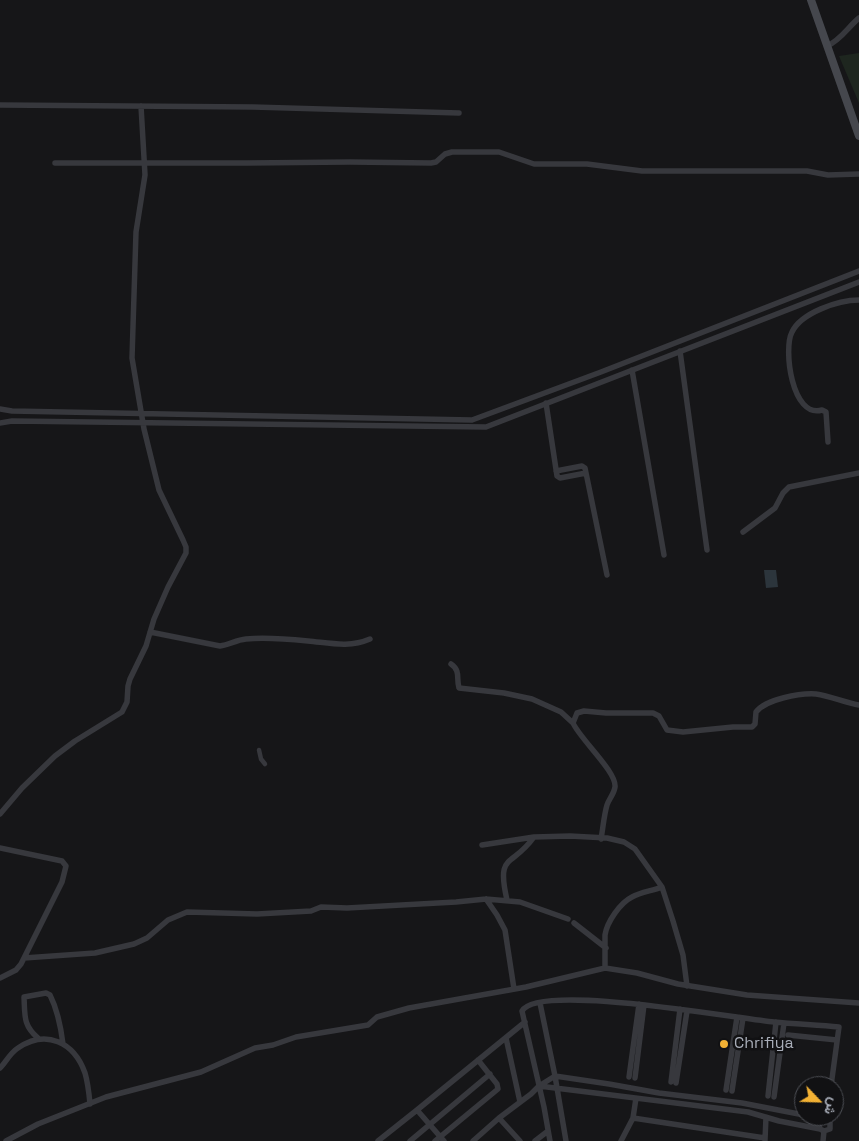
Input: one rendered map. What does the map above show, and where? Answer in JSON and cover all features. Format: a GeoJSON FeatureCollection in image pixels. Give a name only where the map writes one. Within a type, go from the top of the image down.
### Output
{"type":"FeatureCollection","features":[{"type":"Feature","properties":{"kind":"main road"},"geometry":{"type":"LineString","coordinates":[[811,0],[859,136]]}},
{"type":"Feature","properties":{"kind":"street"},"geometry":{"type":"LineString","coordinates":[[827,46],[843,35],[859,18]]}},
{"type":"Feature","properties":{"kind":"street"},"geometry":{"type":"LineString","coordinates":[[0,105],[252,107],[458,113]]}},
{"type":"Feature","properties":{"kind":"street"},"geometry":{"type":"LineString","coordinates":[[0,814],[22,788],[56,756],[75,741],[122,712],[127,702],[130,679],[146,646],[168,586],[184,557],[186,547],[159,490],[134,376],[132,358],[136,232],[144,189],[141,106]]}},
{"type":"Feature","properties":{"kind":"street"},"geometry":{"type":"LineString","coordinates":[[55,163],[431,163],[436,162],[446,154],[498,152],[534,164],[587,164],[642,171],[807,171],[828,175],[859,174]]}},
{"type":"Feature","properties":{"kind":"street"},"geometry":{"type":"LineString","coordinates":[[0,409],[12,411],[472,420],[601,372],[859,271]]}},
{"type":"Feature","properties":{"kind":"street"},"geometry":{"type":"LineString","coordinates":[[0,423],[12,421],[144,422],[479,428],[859,282]]}},
{"type":"Feature","properties":{"kind":"street"},"geometry":{"type":"LineString","coordinates":[[828,442],[826,412],[822,410],[814,411],[804,405],[794,389],[789,340],[792,332],[806,315],[842,302],[859,300]]}},
{"type":"Feature","properties":{"kind":"street"},"geometry":{"type":"LineString","coordinates":[[680,352],[707,550]]}},
{"type":"Feature","properties":{"kind":"street"},"geometry":{"type":"LineString","coordinates":[[632,370],[664,555]]}},
{"type":"Feature","properties":{"kind":"street"},"geometry":{"type":"LineString","coordinates":[[546,403],[557,476],[560,478],[586,473],[607,575]]}},
{"type":"Feature","properties":{"kind":"street"},"geometry":{"type":"LineString","coordinates":[[743,532],[775,508],[785,490],[789,487],[859,473]]}},
{"type":"Feature","properties":{"kind":"street"},"geometry":{"type":"LineString","coordinates":[[150,632],[220,646],[228,646],[244,639],[293,639],[343,645],[358,644],[370,639]]}},
{"type":"Feature","properties":{"kind":"street"},"geometry":{"type":"LineString","coordinates":[[451,664],[458,671],[459,688],[504,693],[532,699],[561,712],[572,723],[615,782],[614,791],[606,808],[601,839]]}},
{"type":"Feature","properties":{"kind":"street"},"geometry":{"type":"LineString","coordinates":[[572,723],[577,713],[584,711],[606,714],[653,713],[659,716],[667,730],[682,732],[752,727],[756,724],[756,712],[762,707],[772,702],[798,695],[816,694],[859,705]]}},
{"type":"Feature","properties":{"kind":"street"},"geometry":{"type":"LineString","coordinates":[[259,750],[261,760],[265,764]]}},
{"type":"Feature","properties":{"kind":"street"},"geometry":{"type":"LineString","coordinates":[[482,845],[534,837],[570,836],[617,841],[631,846],[662,887],[682,955],[687,986]]}},
{"type":"Feature","properties":{"kind":"street"},"geometry":{"type":"LineString","coordinates":[[507,900],[504,887],[504,868],[510,860],[523,851],[534,837]]}},
{"type":"Feature","properties":{"kind":"street"},"geometry":{"type":"LineString","coordinates":[[0,848],[62,862],[66,866],[62,882],[24,958],[16,970],[0,978]]}},
{"type":"Feature","properties":{"kind":"street"},"geometry":{"type":"LineString","coordinates":[[605,968],[606,948],[604,944],[606,930],[611,919],[633,896],[662,887]]}},
{"type":"Feature","properties":{"kind":"street"},"geometry":{"type":"LineString","coordinates":[[486,899],[505,930],[514,989]]}},
{"type":"Feature","properties":{"kind":"street"},"geometry":{"type":"LineString","coordinates":[[24,958],[95,953],[134,944],[147,938],[159,926],[187,912],[257,914],[311,911],[321,907],[347,908],[486,899],[520,902],[571,921],[606,948]]}},
{"type":"Feature","properties":{"kind":"street"},"geometry":{"type":"LineString","coordinates":[[6,1141],[38,1124],[122,1092],[156,1085],[201,1072],[255,1048],[273,1045],[296,1037],[368,1026],[377,1017],[409,1008],[568,978],[605,968],[637,973],[687,986],[747,995],[859,1003]]}},
{"type":"Feature","properties":{"kind":"street"},"geometry":{"type":"LineString","coordinates":[[63,1044],[60,1025],[50,995],[46,993],[24,997],[25,1020],[28,1028],[38,1038],[63,1044],[76,1057],[84,1072],[90,1104]]}},
{"type":"Feature","properties":{"kind":"street"},"geometry":{"type":"LineString","coordinates":[[550,1141],[522,1011],[524,1008],[540,1003],[598,1000],[784,1023],[839,1027],[833,1076]]}},
{"type":"Feature","properties":{"kind":"street"},"geometry":{"type":"LineString","coordinates":[[540,1003],[566,1141]]}},
{"type":"Feature","properties":{"kind":"street"},"geometry":{"type":"LineString","coordinates":[[632,1077],[642,1004]]}},
{"type":"Feature","properties":{"kind":"street"},"geometry":{"type":"LineString","coordinates":[[674,1083],[683,1010]]}},
{"type":"Feature","properties":{"kind":"street"},"geometry":{"type":"LineString","coordinates":[[730,1090],[740,1018]]}},
{"type":"Feature","properties":{"kind":"street"},"geometry":{"type":"LineString","coordinates":[[380,1140],[524,1022]]}},
{"type":"Feature","properties":{"kind":"street"},"geometry":{"type":"LineString","coordinates":[[771,1097],[776,1022]]}},
{"type":"Feature","properties":{"kind":"street"},"geometry":{"type":"LineString","coordinates":[[774,1067],[784,1023]]}},
{"type":"Feature","properties":{"kind":"street"},"geometry":{"type":"LineString","coordinates":[[788,1035],[837,1040]]}},
{"type":"Feature","properties":{"kind":"street"},"geometry":{"type":"LineString","coordinates":[[0,1068],[13,1052],[38,1038]]}},
{"type":"Feature","properties":{"kind":"street"},"geometry":{"type":"LineString","coordinates":[[506,1038],[520,1102]]}},
{"type":"Feature","properties":{"kind":"street"},"geometry":{"type":"LineString","coordinates":[[435,1141],[442,1139],[498,1089],[490,1074],[478,1060]]}},
{"type":"Feature","properties":{"kind":"street"},"geometry":{"type":"LineString","coordinates":[[410,1141],[490,1074]]}},
{"type":"Feature","properties":{"kind":"street"},"geometry":{"type":"LineString","coordinates":[[473,1141],[539,1086],[555,1076],[742,1104],[794,1114]]}},
{"type":"Feature","properties":{"kind":"street"},"geometry":{"type":"LineString","coordinates":[[539,1086],[748,1112],[779,1121],[828,1131],[831,1126]]}},
{"type":"Feature","properties":{"kind":"street"},"geometry":{"type":"LineString","coordinates":[[621,1141],[633,1118],[636,1098]]}},
{"type":"Feature","properties":{"kind":"street"},"geometry":{"type":"LineString","coordinates":[[417,1110],[442,1139]]}},
{"type":"Feature","properties":{"kind":"street"},"geometry":{"type":"LineString","coordinates":[[633,1118],[765,1139],[766,1117]]}},
{"type":"Feature","properties":{"kind":"street"},"geometry":{"type":"LineString","coordinates":[[499,1118],[516,1140]]}},
{"type":"Feature","properties":{"kind":"street"},"geometry":{"type":"LineString","coordinates":[[820,1126],[823,1141]]}},
{"type":"Feature","properties":{"kind":"street"},"geometry":{"type":"LineString","coordinates":[[535,1141],[548,1131]]}},
{"type":"Feature","properties":{"kind":"shaded area"},"geometry":{"type":"Polygon","coordinates":[[[859,53],[859,103],[839,56],[859,53]]]}},
{"type":"Feature","properties":{"kind":"shaded area"},"geometry":{"type":"Polygon","coordinates":[[[764,570],[776,570],[778,587],[766,588],[764,570]]]}},
{"type":"Feature","properties":{"kind":"place","name":"Chrifiya"},"geometry":{"type":"Point","coordinates":[724,1044]}}]}
